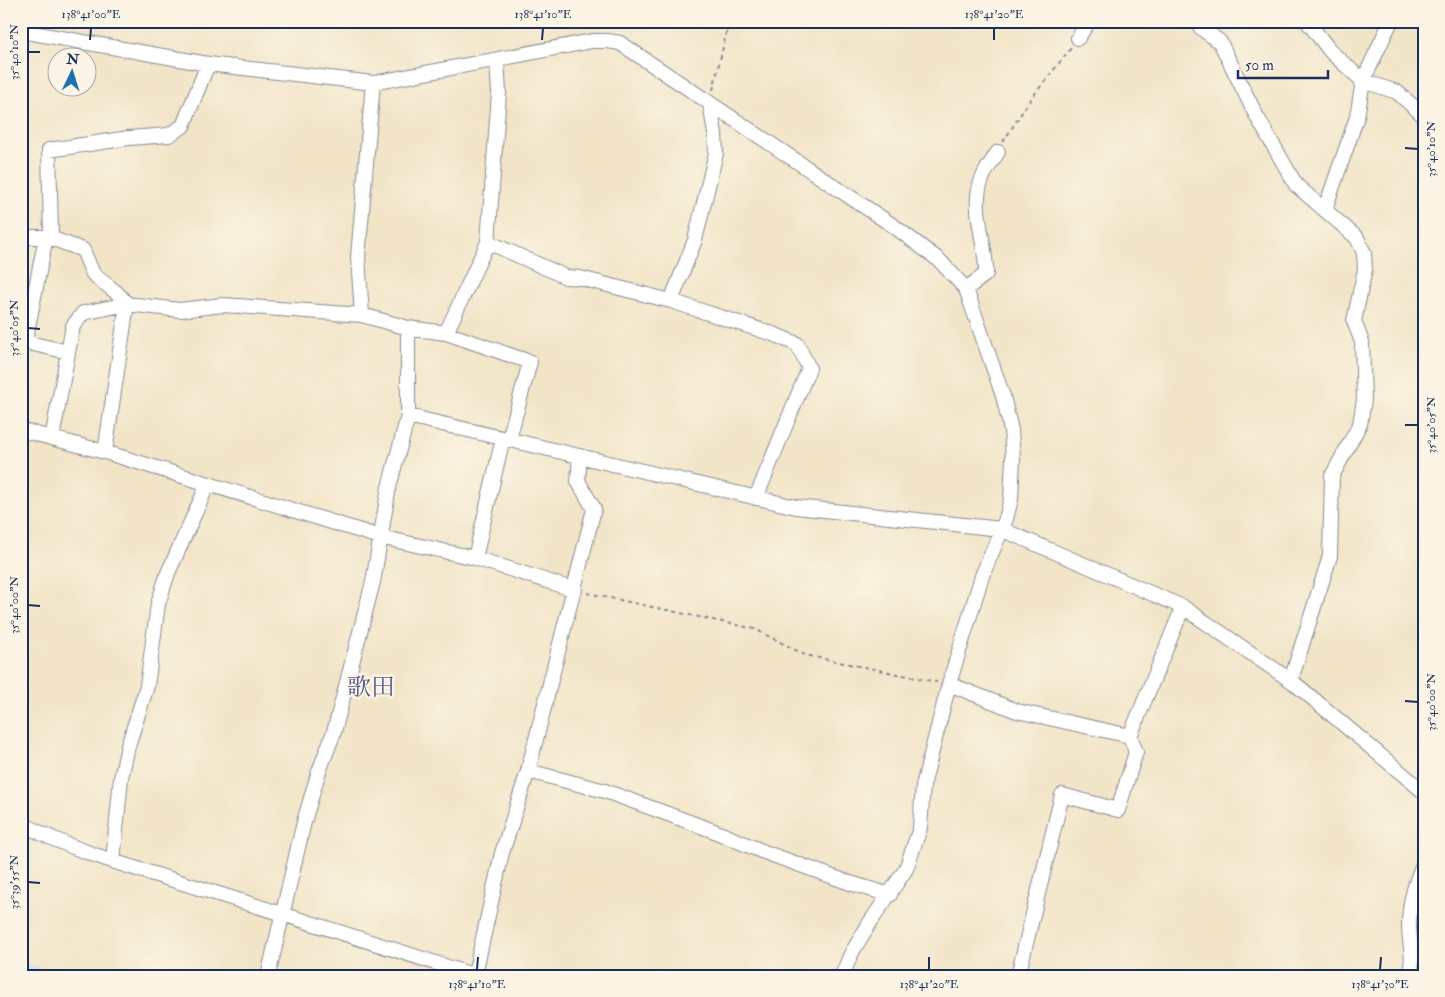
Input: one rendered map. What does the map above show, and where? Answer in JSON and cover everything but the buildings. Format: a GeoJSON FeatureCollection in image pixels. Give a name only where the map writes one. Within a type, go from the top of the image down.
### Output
{"type":"FeatureCollection","features":[{"type":"Feature","properties":{"kind":"street"},"geometry":{"type":"LineString","coordinates":[[1078,38],[1089,21]]}},
{"type":"Feature","properties":{"kind":"street"},"geometry":{"type":"LineString","coordinates":[[1197,21],[1202,28],[1220,42],[1256,115],[1296,184],[1357,238],[1364,253],[1365,269],[1354,321],[1362,342],[1364,400],[1360,424],[1332,476],[1330,556],[1291,680],[1292,682]]}},
{"type":"Feature","properties":{"kind":"street"},"geometry":{"type":"LineString","coordinates":[[1307,21],[1331,52],[1363,82],[1397,92],[1424,116]]}},
{"type":"Feature","properties":{"kind":"street"},"geometry":{"type":"LineString","coordinates":[[1325,209],[1357,117],[1363,82],[1392,21]]}},
{"type":"Feature","properties":{"kind":"street"},"geometry":{"type":"LineString","coordinates":[[21,31],[208,64],[373,83],[592,41],[608,41],[620,44],[895,227],[939,260],[966,289],[1003,396],[1012,430],[1011,499],[1006,519],[982,576],[949,684],[923,786],[920,828],[906,869],[869,924],[842,976]]}},
{"type":"Feature","properties":{"kind":"street"},"geometry":{"type":"LineString","coordinates":[[446,333],[488,242],[499,93],[496,60]]}},
{"type":"Feature","properties":{"kind":"street"},"geometry":{"type":"LineString","coordinates":[[68,352],[26,342],[45,242],[50,235],[49,150],[129,138],[169,136],[183,126],[208,64]]}},
{"type":"Feature","properties":{"kind":"street"},"geometry":{"type":"LineString","coordinates":[[362,315],[358,258],[373,83]]}},
{"type":"Feature","properties":{"kind":"street"},"geometry":{"type":"LineString","coordinates":[[671,301],[695,240],[716,153],[710,103]]}},
{"type":"Feature","properties":{"kind":"street"},"geometry":{"type":"LineString","coordinates":[[966,289],[986,274],[987,262],[978,198],[982,179],[998,152]]}},
{"type":"Feature","properties":{"kind":"street"},"geometry":{"type":"LineString","coordinates":[[21,237],[50,235],[83,250],[93,274],[117,293],[127,304]]}},
{"type":"Feature","properties":{"kind":"street"},"geometry":{"type":"LineString","coordinates":[[488,242],[566,277],[580,278],[671,301],[773,334],[797,344],[809,368],[756,498]]}},
{"type":"Feature","properties":{"kind":"street"},"geometry":{"type":"LineString","coordinates":[[105,452],[127,304]]}},
{"type":"Feature","properties":{"kind":"street"},"geometry":{"type":"LineString","coordinates":[[52,438],[73,326],[83,313],[127,304],[180,310],[223,305],[362,315],[408,328],[446,333],[530,362],[506,438],[475,558]]}},
{"type":"Feature","properties":{"kind":"street"},"geometry":{"type":"LineString","coordinates":[[268,976],[304,822],[318,774],[334,732],[373,582],[389,487],[408,416],[408,328]]}},
{"type":"Feature","properties":{"kind":"street"},"geometry":{"type":"LineString","coordinates":[[408,416],[796,507],[1001,528],[1183,607],[1292,682],[1424,792]]}},
{"type":"Feature","properties":{"kind":"street"},"geometry":{"type":"LineString","coordinates":[[21,430],[105,452],[380,537],[475,558],[575,590]]}},
{"type":"Feature","properties":{"kind":"street"},"geometry":{"type":"LineString","coordinates":[[21,823],[42,834],[113,861],[343,932],[474,975],[502,852],[528,771],[594,509],[578,482],[580,456]]}},
{"type":"Feature","properties":{"kind":"street"},"geometry":{"type":"LineString","coordinates":[[113,861],[121,778],[128,746],[147,686],[158,604],[168,573],[208,484]]}},
{"type":"Feature","properties":{"kind":"street"},"geometry":{"type":"LineString","coordinates":[[1018,976],[1062,795],[1118,810],[1136,752],[1130,736],[1183,607]]}},
{"type":"Feature","properties":{"kind":"street"},"geometry":{"type":"LineString","coordinates":[[949,684],[1017,711],[1130,736]]}},
{"type":"Feature","properties":{"kind":"street"},"geometry":{"type":"LineString","coordinates":[[528,771],[605,791],[714,831],[764,852],[850,883],[890,895]]}},
{"type":"Feature","properties":{"kind":"street"},"geometry":{"type":"LineString","coordinates":[[1409,976],[1412,962],[1409,926],[1411,902],[1414,886],[1424,862]]}},
{"type":"Feature","properties":{"kind":"path"},"geometry":{"type":"LineString","coordinates":[[710,103],[729,21]]}},
{"type":"Feature","properties":{"kind":"path"},"geometry":{"type":"LineString","coordinates":[[998,152],[1020,114],[1078,38]]}},
{"type":"Feature","properties":{"kind":"path"},"geometry":{"type":"LineString","coordinates":[[575,590],[755,629],[805,655],[949,684]]}},
{"type":"Feature","properties":{"kind":"shaded area"},"geometry":{"type":"Polygon","coordinates":[[[24,964],[70,975],[80,976],[21,976],[24,964]]]}},
{"type":"Feature","properties":{"kind":"district","name":"歌田"},"geometry":{"type":"Point","coordinates":[371,687]}}]}
